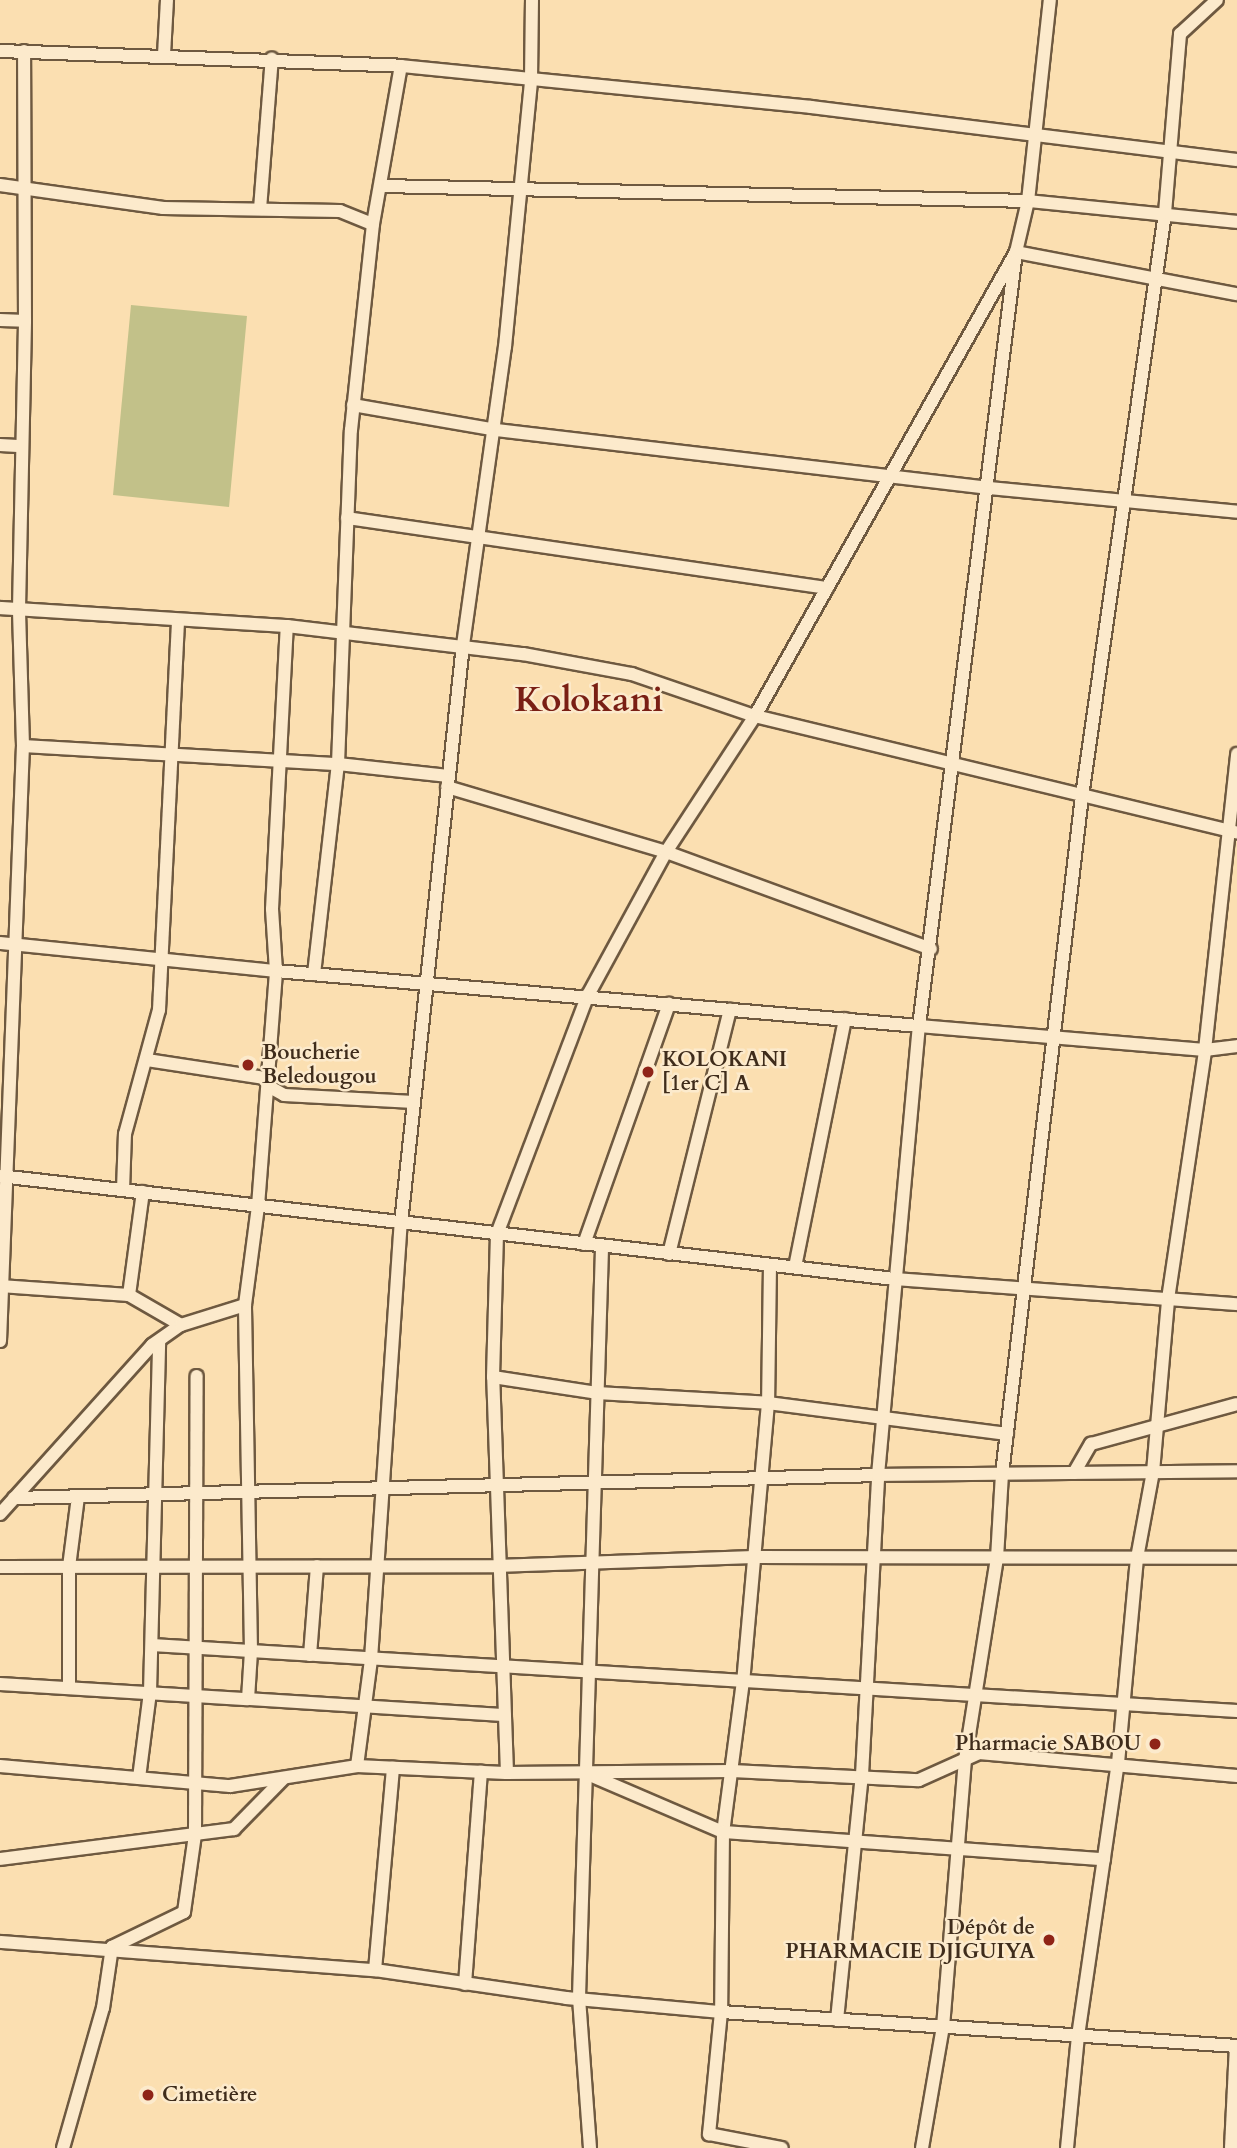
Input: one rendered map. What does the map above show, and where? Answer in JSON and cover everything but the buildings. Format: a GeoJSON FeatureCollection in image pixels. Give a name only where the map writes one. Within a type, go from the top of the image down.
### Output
{"type":"FeatureCollection","features":[{"type":"Feature","properties":{"kind":"street"},"geometry":{"type":"LineString","coordinates":[[164,55],[167,0]]}},
{"type":"Feature","properties":{"kind":"street"},"geometry":{"type":"LineString","coordinates":[[357,1766],[371,1659],[401,1223],[463,645],[496,430],[518,188],[531,80],[532,0]]}},
{"type":"Feature","properties":{"kind":"street"},"geometry":{"type":"LineString","coordinates":[[837,2020],[862,1775],[876,1558],[878,1475],[919,1026],[990,488],[1016,252],[1028,201],[1050,0]]}},
{"type":"Feature","properties":{"kind":"street"},"geometry":{"type":"LineString","coordinates":[[922,2148],[943,2027],[965,1760],[978,1695],[997,1558],[1002,1474],[1056,1038],[1082,796],[1166,213],[1173,153],[1180,34],[1217,0]]}},
{"type":"Feature","properties":{"kind":"street"},"geometry":{"type":"LineString","coordinates":[[0,51],[272,58],[401,65],[811,107],[1237,160]]}},
{"type":"Feature","properties":{"kind":"street"},"geometry":{"type":"LineString","coordinates":[[0,1341],[3,1177],[23,746],[19,609],[25,321],[23,51]]}},
{"type":"Feature","properties":{"kind":"street"},"geometry":{"type":"LineString","coordinates":[[260,209],[272,58]]}},
{"type":"Feature","properties":{"kind":"street"},"geometry":{"type":"LineString","coordinates":[[314,974],[338,764],[353,405],[373,224],[383,186],[401,65]]}},
{"type":"Feature","properties":{"kind":"street"},"geometry":{"type":"LineString","coordinates":[[0,185],[25,185],[66,196],[163,208],[340,211],[373,224]]}},
{"type":"Feature","properties":{"kind":"street"},"geometry":{"type":"LineString","coordinates":[[383,186],[1028,201],[1237,222]]}},
{"type":"Feature","properties":{"kind":"street"},"geometry":{"type":"LineString","coordinates":[[1016,252],[1157,275],[1237,294]]}},
{"type":"Feature","properties":{"kind":"street"},"geometry":{"type":"LineString","coordinates":[[507,1773],[493,1377],[497,1234],[588,995],[666,852],[755,716],[1016,252]]}},
{"type":"Feature","properties":{"kind":"street"},"geometry":{"type":"LineString","coordinates":[[0,320],[25,321]]}},
{"type":"Feature","properties":{"kind":"street"},"geometry":{"type":"LineString","coordinates":[[353,405],[496,430],[891,473],[990,488],[1237,512]]}},
{"type":"Feature","properties":{"kind":"street"},"geometry":{"type":"LineString","coordinates":[[0,445],[22,446]]}},
{"type":"Feature","properties":{"kind":"street"},"geometry":{"type":"LineString","coordinates":[[347,518],[477,540],[827,588]]}},
{"type":"Feature","properties":{"kind":"street"},"geometry":{"type":"LineString","coordinates":[[0,608],[287,626],[463,645],[632,674],[755,716],[1232,831]]}},
{"type":"Feature","properties":{"kind":"street"},"geometry":{"type":"LineString","coordinates":[[123,1190],[125,1133],[159,1010],[178,620]]}},
{"type":"Feature","properties":{"kind":"street"},"geometry":{"type":"LineString","coordinates":[[248,1699],[251,1651],[245,1305],[258,1206],[276,971],[272,909],[287,626]]}},
{"type":"Feature","properties":{"kind":"street"},"geometry":{"type":"LineString","coordinates":[[23,746],[338,764],[447,781],[666,852],[931,949]]}},
{"type":"Feature","properties":{"kind":"street"},"geometry":{"type":"LineString","coordinates":[[1067,2148],[1078,2036],[1118,1763],[1120,1703],[1137,1558],[1153,1472],[1168,1299],[1205,1050],[1232,831],[1237,754]]}},
{"type":"Feature","properties":{"kind":"street"},"geometry":{"type":"LineString","coordinates":[[0,943],[276,971],[428,981],[1056,1038],[1205,1050],[1237,1046]]}},
{"type":"Feature","properties":{"kind":"street"},"geometry":{"type":"LineString","coordinates":[[584,1244],[669,1004]]}},
{"type":"Feature","properties":{"kind":"street"},"geometry":{"type":"LineString","coordinates":[[669,1254],[730,1009]]}},
{"type":"Feature","properties":{"kind":"street"},"geometry":{"type":"LineString","coordinates":[[795,1267],[845,1019]]}},
{"type":"Feature","properties":{"kind":"street"},"geometry":{"type":"LineString","coordinates":[[147,1060],[265,1078],[268,1086],[284,1095],[414,1102]]}},
{"type":"Feature","properties":{"kind":"street"},"geometry":{"type":"LineString","coordinates":[[3,1177],[602,1248],[894,1279],[1237,1304]]}},
{"type":"Feature","properties":{"kind":"street"},"geometry":{"type":"LineString","coordinates":[[129,1295],[143,1192]]}},
{"type":"Feature","properties":{"kind":"street"},"geometry":{"type":"LineString","coordinates":[[590,2148],[579,1997],[589,1674],[596,1563],[597,1393],[602,1248]]}},
{"type":"Feature","properties":{"kind":"street"},"geometry":{"type":"LineString","coordinates":[[770,1265],[768,1403],[743,1681],[723,1832],[721,2012],[709,2134],[782,2148]]}},
{"type":"Feature","properties":{"kind":"street"},"geometry":{"type":"LineString","coordinates":[[1,1286],[129,1295],[181,1325]]}},
{"type":"Feature","properties":{"kind":"street"},"geometry":{"type":"LineString","coordinates":[[0,1514],[159,1341],[181,1325],[245,1305]]}},
{"type":"Feature","properties":{"kind":"street"},"geometry":{"type":"LineString","coordinates":[[139,1778],[150,1692],[159,1341]]}},
{"type":"Feature","properties":{"kind":"street"},"geometry":{"type":"LineString","coordinates":[[112,1947],[184,1912],[195,1835],[193,1647],[197,1376]]}},
{"type":"Feature","properties":{"kind":"street"},"geometry":{"type":"LineString","coordinates":[[493,1377],[597,1393],[768,1403],[1007,1434]]}},
{"type":"Feature","properties":{"kind":"street"},"geometry":{"type":"LineString","coordinates":[[1074,1473],[1091,1444],[1157,1429],[1237,1404]]}},
{"type":"Feature","properties":{"kind":"street"},"geometry":{"type":"LineString","coordinates":[[14,1498],[597,1485],[878,1475],[1237,1471]]}},
{"type":"Feature","properties":{"kind":"street"},"geometry":{"type":"LineString","coordinates":[[69,1688],[69,1567],[78,1497]]}},
{"type":"Feature","properties":{"kind":"street"},"geometry":{"type":"LineString","coordinates":[[0,1567],[499,1566],[754,1557],[1237,1558]]}},
{"type":"Feature","properties":{"kind":"street"},"geometry":{"type":"LineString","coordinates":[[310,1655],[317,1566]]}},
{"type":"Feature","properties":{"kind":"street"},"geometry":{"type":"LineString","coordinates":[[152,1644],[589,1674],[1237,1710]]}},
{"type":"Feature","properties":{"kind":"street"},"geometry":{"type":"LineString","coordinates":[[0,1684],[505,1715]]}},
{"type":"Feature","properties":{"kind":"street"},"geometry":{"type":"LineString","coordinates":[[0,1766],[230,1786],[357,1766],[586,1774],[732,1770],[919,1780],[979,1753],[1118,1763],[1237,1776]]}},
{"type":"Feature","properties":{"kind":"street"},"geometry":{"type":"LineString","coordinates":[[374,1970],[393,1768]]}},
{"type":"Feature","properties":{"kind":"street"},"geometry":{"type":"LineString","coordinates":[[466,1983],[481,1772]]}},
{"type":"Feature","properties":{"kind":"street"},"geometry":{"type":"LineString","coordinates":[[586,1774],[723,1832],[1104,1859]]}},
{"type":"Feature","properties":{"kind":"street"},"geometry":{"type":"LineString","coordinates":[[0,1859],[234,1829],[284,1778]]}},
{"type":"Feature","properties":{"kind":"street"},"geometry":{"type":"LineString","coordinates":[[1,1945],[112,1947],[374,1970],[579,1997],[721,2012],[1237,2046],[1231,2148]]}},
{"type":"Feature","properties":{"kind":"street"},"geometry":{"type":"LineString","coordinates":[[63,2148],[103,2008],[112,1947]]}},
{"type":"Feature","properties":{"kind":"shaded area"},"geometry":{"type":"Polygon","coordinates":[[[131,305],[247,316],[229,507],[113,495],[131,305]]]}},
{"type":"Feature","properties":{"kind":"place","name":"Boucherie Beledougou"},"geometry":{"type":"Point","coordinates":[248,1065]}},
{"type":"Feature","properties":{"kind":"place","name":"KOLOKANI [1er C] A"},"geometry":{"type":"Point","coordinates":[648,1072]}},
{"type":"Feature","properties":{"kind":"place","name":"Pharmacie SABOU"},"geometry":{"type":"Point","coordinates":[1155,1744]}},
{"type":"Feature","properties":{"kind":"place","name":"Dépôt de PHARMACIE DJIGUIYA"},"geometry":{"type":"Point","coordinates":[1049,1940]}},
{"type":"Feature","properties":{"kind":"place","name":"Cimetière"},"geometry":{"type":"Point","coordinates":[148,2095]}},
{"type":"Feature","properties":{"kind":"district","name":"Kolokani"},"geometry":{"type":"Point","coordinates":[589,700]}}]}
